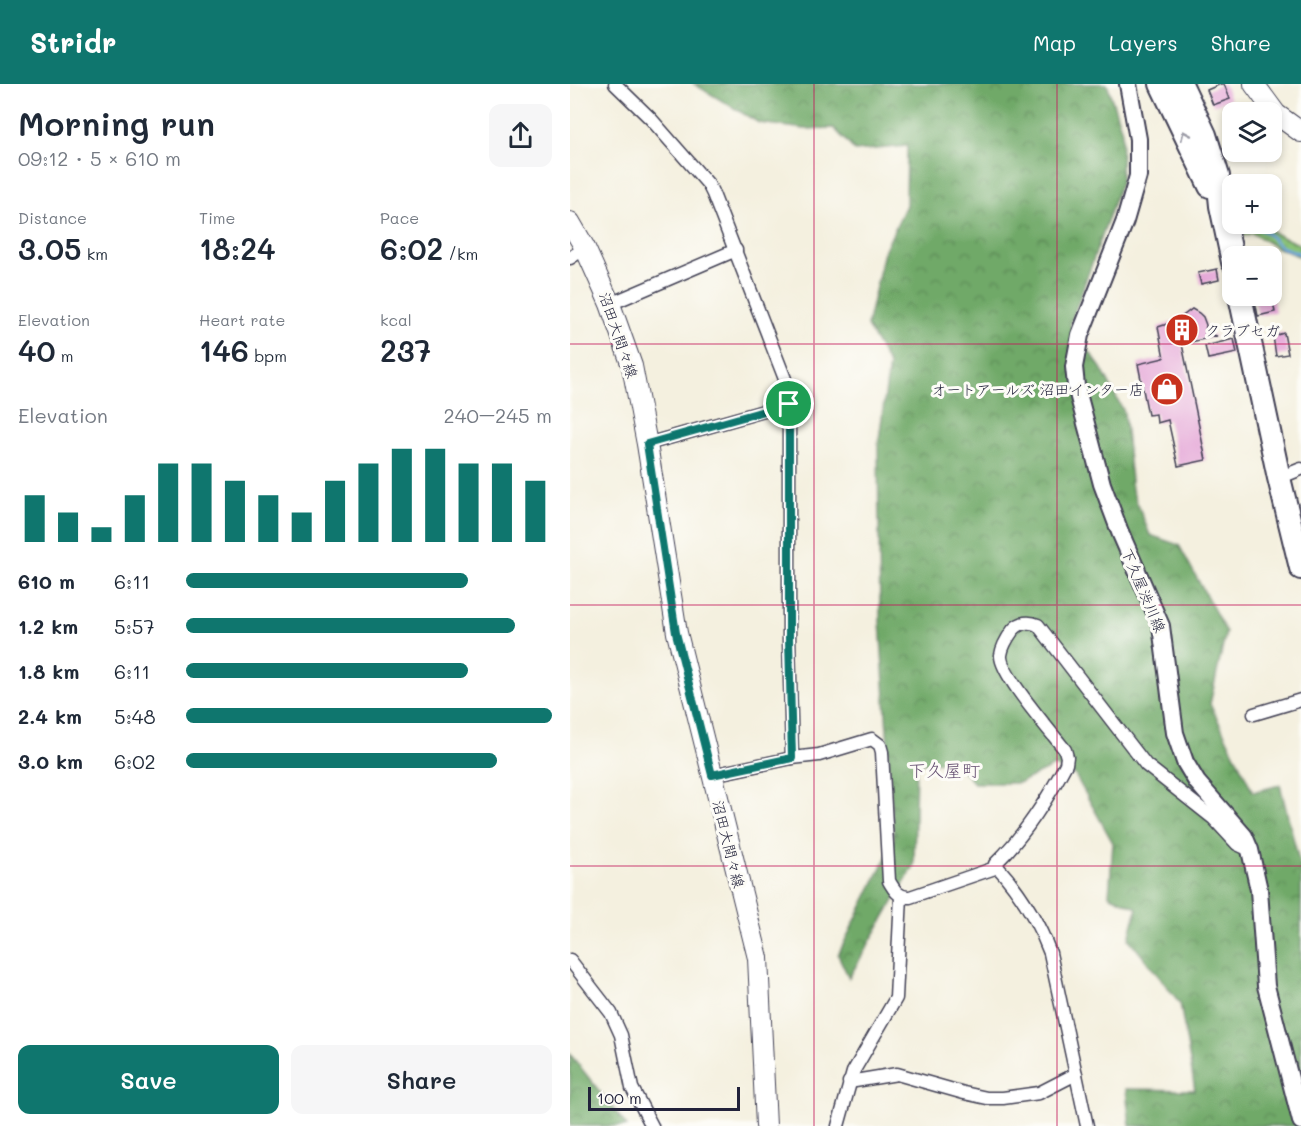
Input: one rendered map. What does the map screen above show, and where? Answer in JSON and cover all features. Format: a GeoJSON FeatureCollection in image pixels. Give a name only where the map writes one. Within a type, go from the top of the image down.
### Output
{"type":"FeatureCollection","features":[{"type":"Feature","properties":{"kind":"highway"},"geometry":{"type":"LineString","coordinates":[[1161,84],[1189,146],[1221,206]]}},
{"type":"Feature","properties":{"kind":"highway"},"geometry":{"type":"LineString","coordinates":[[1181,84],[1204,135],[1218,176],[1221,206],[1230,246]]}},
{"type":"Feature","properties":{"kind":"highway"},"geometry":{"type":"LineString","coordinates":[[1242,306],[1301,568]]}},
{"type":"Feature","properties":{"kind":"main road","name":"下久屋渋川線"},"geometry":{"type":"LineString","coordinates":[[1128,84],[1138,139],[1138,176],[1125,220],[1080,335],[1074,367],[1076,386],[1102,484],[1161,626],[1175,733],[1185,762],[1197,782],[1244,836],[1250,849],[1259,890],[1268,994],[1301,1120]]}},
{"type":"Feature","properties":{"kind":"main road"},"geometry":{"type":"LineString","coordinates":[[1254,84],[1276,114],[1301,132]]}},
{"type":"Feature","properties":{"kind":"main road","name":"沼田大間々線"},"geometry":{"type":"LineString","coordinates":[[570,222],[577,253],[610,304],[632,366],[647,444],[676,633],[758,958],[766,1126]]}},
{"type":"Feature","properties":{"kind":"street"},"geometry":{"type":"LineString","coordinates":[[615,84],[651,119],[708,184],[736,250],[785,379],[789,404],[789,639],[792,758]]}},
{"type":"Feature","properties":{"kind":"street"},"geometry":{"type":"LineString","coordinates":[[610,304],[736,250]]}},
{"type":"Feature","properties":{"kind":"street"},"geometry":{"type":"LineString","coordinates":[[647,444],[789,404]]}},
{"type":"Feature","properties":{"kind":"street"},"geometry":{"type":"LineString","coordinates":[[1279,478],[1301,469]]}},
{"type":"Feature","properties":{"kind":"street"},"geometry":{"type":"LineString","coordinates":[[1087,1126],[1047,944],[1015,890],[995,864],[1010,850],[1039,810],[1066,764],[1067,757],[1065,750],[1010,678],[1002,664],[1001,655],[1009,635],[1017,627],[1031,622],[1038,625],[1146,765],[1213,818],[1237,844],[1250,849]]}},
{"type":"Feature","properties":{"kind":"street"},"geometry":{"type":"LineString","coordinates":[[1254,714],[1301,700]]}},
{"type":"Feature","properties":{"kind":"street"},"geometry":{"type":"LineString","coordinates":[[712,775],[792,758],[819,755],[872,739],[880,745],[889,881],[901,896],[896,998],[853,1072],[838,1126]]}},
{"type":"Feature","properties":{"kind":"street"},"geometry":{"type":"LineString","coordinates":[[901,896],[910,897],[998,867]]}},
{"type":"Feature","properties":{"kind":"street"},"geometry":{"type":"LineString","coordinates":[[570,960],[611,1014],[621,1035],[632,1088],[652,1126]]}},
{"type":"Feature","properties":{"kind":"street"},"geometry":{"type":"LineString","coordinates":[[849,1082],[897,1074],[972,1095],[1003,1098],[1039,1094],[1076,1074]]}},
{"type":"Feature","properties":{"kind":"green space"},"geometry":{"type":"Polygon","coordinates":[[[694,84],[1107,84],[1122,131],[1121,182],[1070,325],[1101,368],[1124,412],[1132,490],[1150,535],[1179,545],[1226,632],[1210,704],[1253,792],[1280,785],[1301,869],[1301,1126],[1130,1126],[1126,1089],[1195,1090],[1180,1003],[1129,939],[1137,908],[1109,895],[1113,843],[1075,775],[1054,766],[1019,783],[974,783],[955,762],[916,763],[914,866],[849,978],[838,955],[894,841],[880,621],[878,447],[889,365],[867,326],[884,252],[906,205],[907,146],[855,151],[834,128],[805,129],[759,123],[694,84]]]}},
{"type":"Feature","properties":{"kind":"green space"},"geometry":{"type":"Polygon","coordinates":[[[1254,234],[1276,234],[1301,245],[1301,257],[1282,250],[1282,246],[1275,246],[1254,234]]]}},
{"type":"Feature","properties":{"kind":"green space"},"geometry":{"type":"Polygon","coordinates":[[[570,1054],[627,1126],[570,1126],[570,1054]]]}},
{"type":"Feature","properties":{"kind":"building"},"geometry":{"type":"Polygon","coordinates":[[[1224,84],[1230,99],[1213,105],[1207,90],[1224,84]]]}},
{"type":"Feature","properties":{"kind":"building"},"geometry":{"type":"Polygon","coordinates":[[[1217,269],[1219,280],[1201,284],[1198,273],[1217,269]]]}},
{"type":"Feature","properties":{"kind":"building"},"geometry":{"type":"Polygon","coordinates":[[[1256,306],[1274,306],[1275,312],[1258,316],[1256,306]]]}},
{"type":"Feature","properties":{"kind":"building","name":"オートアールズ 沼田インター店"},"geometry":{"type":"Polygon","coordinates":[[[1192,309],[1203,317],[1206,325],[1205,333],[1217,336],[1182,344],[1206,460],[1178,466],[1168,420],[1157,423],[1156,414],[1148,415],[1138,364],[1164,358],[1158,327],[1176,321],[1192,309]]]}},
{"type":"Feature","properties":{"kind":"building"},"geometry":{"type":"Polygon","coordinates":[[[1284,333],[1288,354],[1276,356],[1273,336],[1284,333]]]}},
{"type":"Feature","properties":{"kind":"building"},"geometry":{"type":"Polygon","coordinates":[[[1234,339],[1237,353],[1208,359],[1205,346],[1234,339]]]}},
{"type":"Feature","properties":{"kind":"waterway"},"geometry":{"type":"LineString","coordinates":[[1194,84],[1201,101]]}},
{"type":"Feature","properties":{"kind":"waterway"},"geometry":{"type":"LineString","coordinates":[[1268,234],[1281,247],[1301,254]]}},
{"type":"Feature","properties":{"kind":"place","name":"クラブセガ"},"geometry":{"type":"Point","coordinates":[1182,330]}},
{"type":"Feature","properties":{"kind":"place","name":"オートアールズ 沼田インター店"},"geometry":{"type":"Point","coordinates":[1167,389]}},
{"type":"Feature","properties":{"kind":"district","name":"下久屋町"},"geometry":{"type":"Point","coordinates":[944,770]}},
{"type":"Feature","properties":{"kind":"route"},"geometry":{"type":"LineString","coordinates":[[789,404],[789,639],[792,758],[712,775],[676,633],[647,444],[789,404]]}}]}
